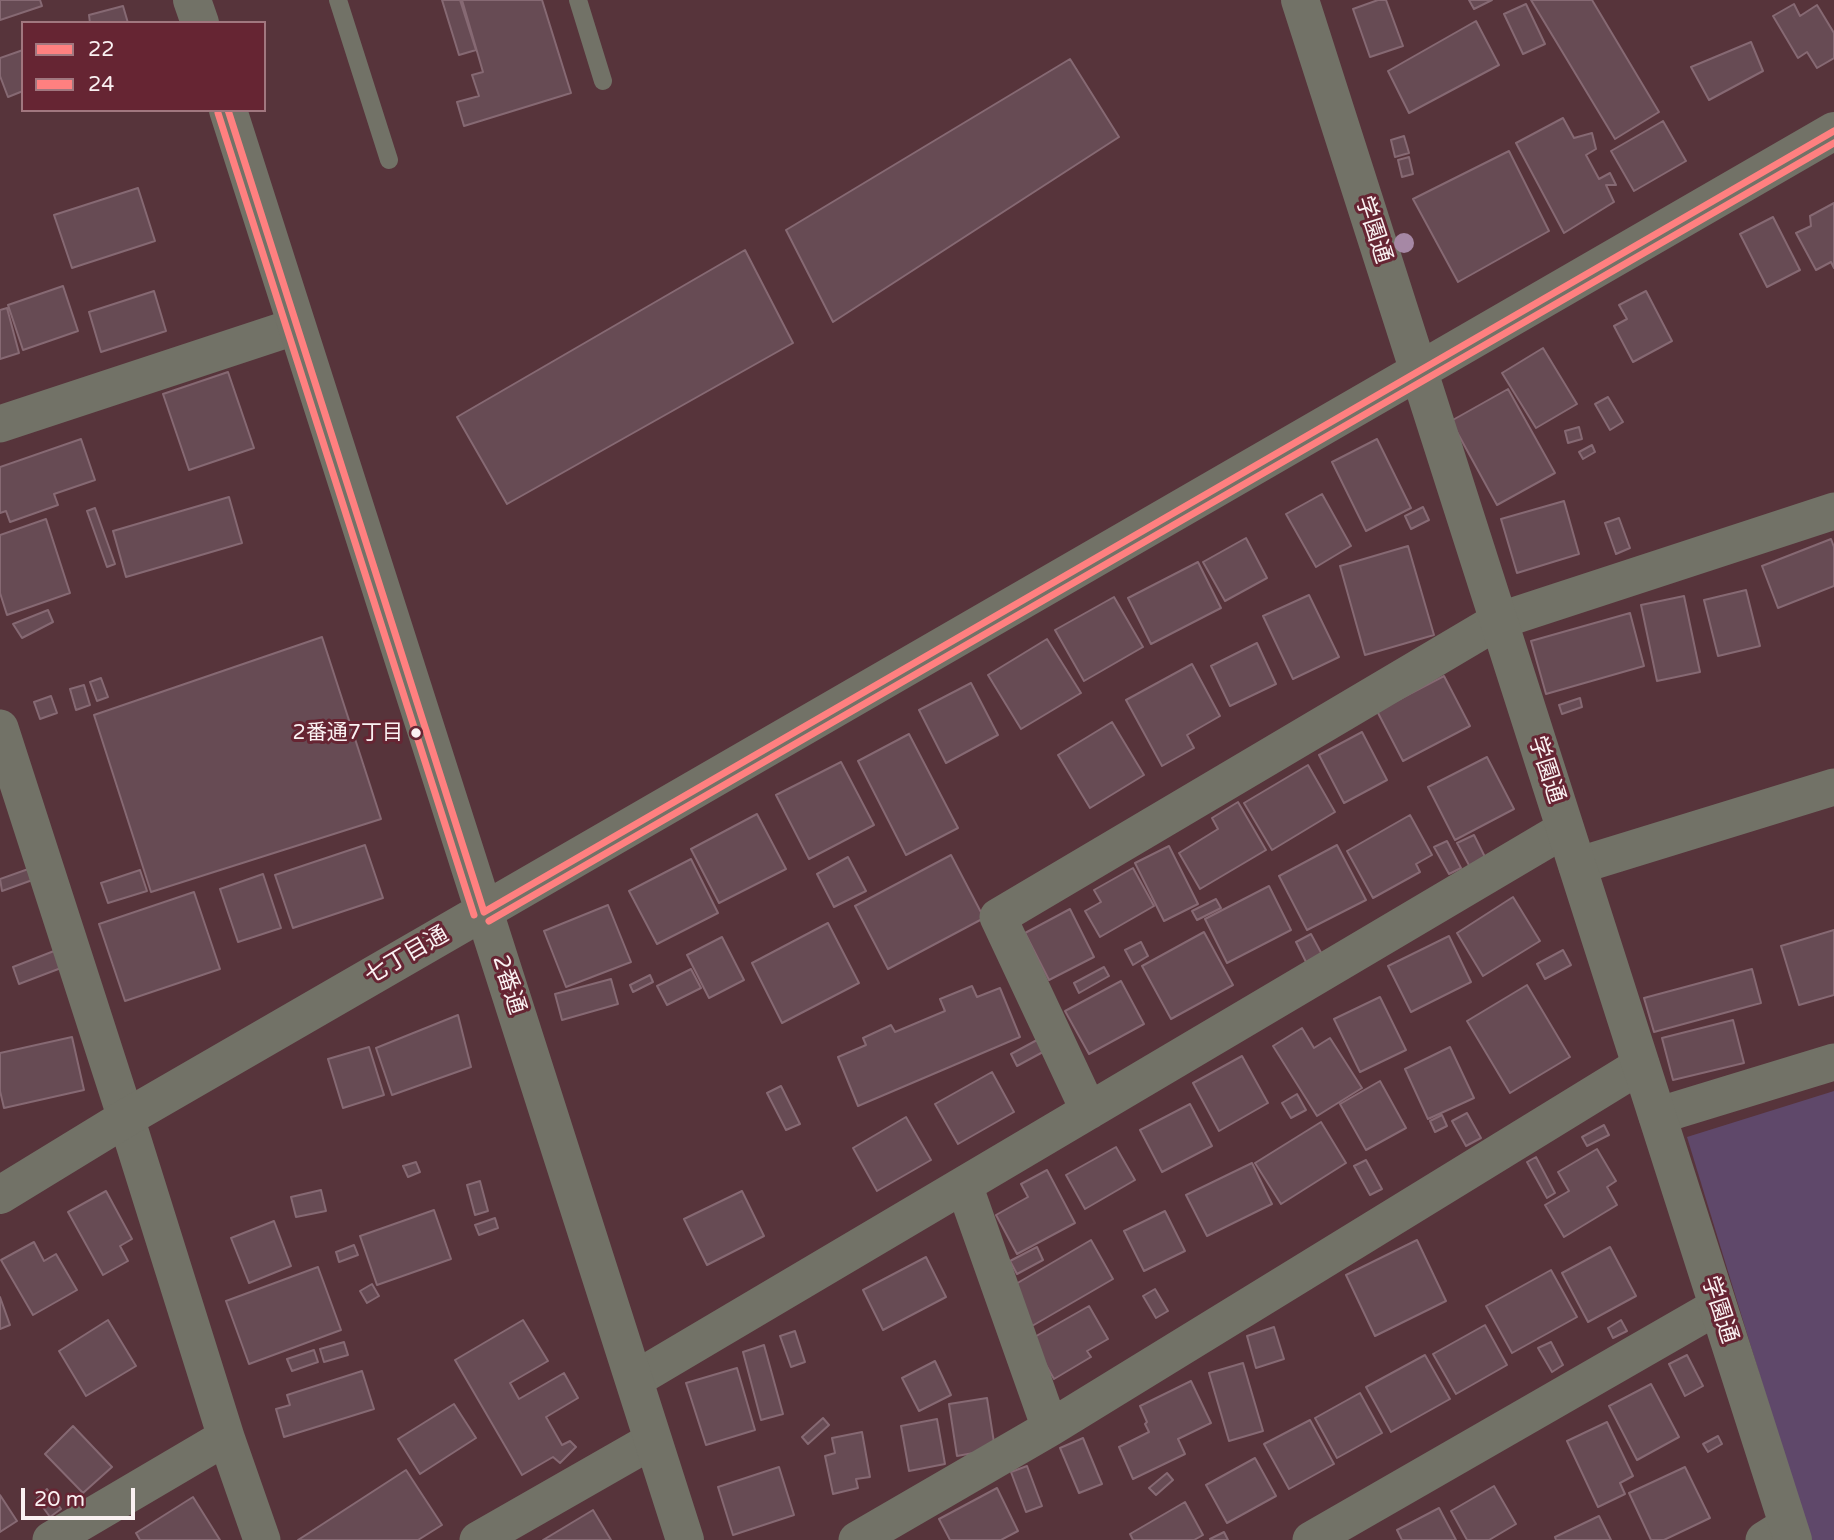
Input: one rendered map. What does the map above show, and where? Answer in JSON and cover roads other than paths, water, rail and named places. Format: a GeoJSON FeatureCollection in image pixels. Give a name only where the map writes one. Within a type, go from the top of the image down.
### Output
{"type":"FeatureCollection","features":[{"type":"Feature","properties":{"kind":"street"},"geometry":{"type":"LineString","coordinates":[[192,0],[199,21]]}},
{"type":"Feature","properties":{"kind":"street","name":"学園通"},"geometry":{"type":"LineString","coordinates":[[1300,0],[1718,1306],[1782,1535]]}},
{"type":"Feature","properties":{"kind":"street","name":"2番通"},"geometry":{"type":"LineString","coordinates":[[229,112],[685,1540]]}},
{"type":"Feature","properties":{"kind":"street","name":"七丁目通"},"geometry":{"type":"LineString","coordinates":[[0,1195],[126,1118],[1834,131]]}},
{"type":"Feature","properties":{"kind":"street"},"geometry":{"type":"LineString","coordinates":[[0,424],[297,326]]}},
{"type":"Feature","properties":{"kind":"street"},"geometry":{"type":"LineString","coordinates":[[1089,1111],[998,917],[1498,621],[1834,511]]}},
{"type":"Feature","properties":{"kind":"street"},"geometry":{"type":"LineString","coordinates":[[0,728],[226,1437],[262,1540]]}},
{"type":"Feature","properties":{"kind":"street"},"geometry":{"type":"LineString","coordinates":[[1577,866],[1834,787]]}},
{"type":"Feature","properties":{"kind":"street"},"geometry":{"type":"LineString","coordinates":[[634,1380],[1565,829]]}},
{"type":"Feature","properties":{"kind":"street"},"geometry":{"type":"LineString","coordinates":[[1657,1116],[1834,1062]]}},
{"type":"Feature","properties":{"kind":"street"},"geometry":{"type":"LineString","coordinates":[[857,1540],[1050,1428],[1641,1065]]}},
{"type":"Feature","properties":{"kind":"street"},"geometry":{"type":"LineString","coordinates":[[964,1185],[1050,1428]]}},
{"type":"Feature","properties":{"kind":"street"},"geometry":{"type":"LineString","coordinates":[[1311,1540],[1718,1306]]}},
{"type":"Feature","properties":{"kind":"street"},"geometry":{"type":"LineString","coordinates":[[51,1540],[226,1437]]}},
{"type":"Feature","properties":{"kind":"street"},"geometry":{"type":"LineString","coordinates":[[478,1540],[653,1440]]}},
{"type":"Feature","properties":{"kind":"lane"},"geometry":{"type":"LineString","coordinates":[[338,0],[389,160]]}},
{"type":"Feature","properties":{"kind":"lane"},"geometry":{"type":"LineString","coordinates":[[578,0],[603,82]]}},
{"type":"Feature","properties":{"kind":"place","name":"2番通7丁目"},"geometry":{"type":"Point","coordinates":[416,733]}}]}
